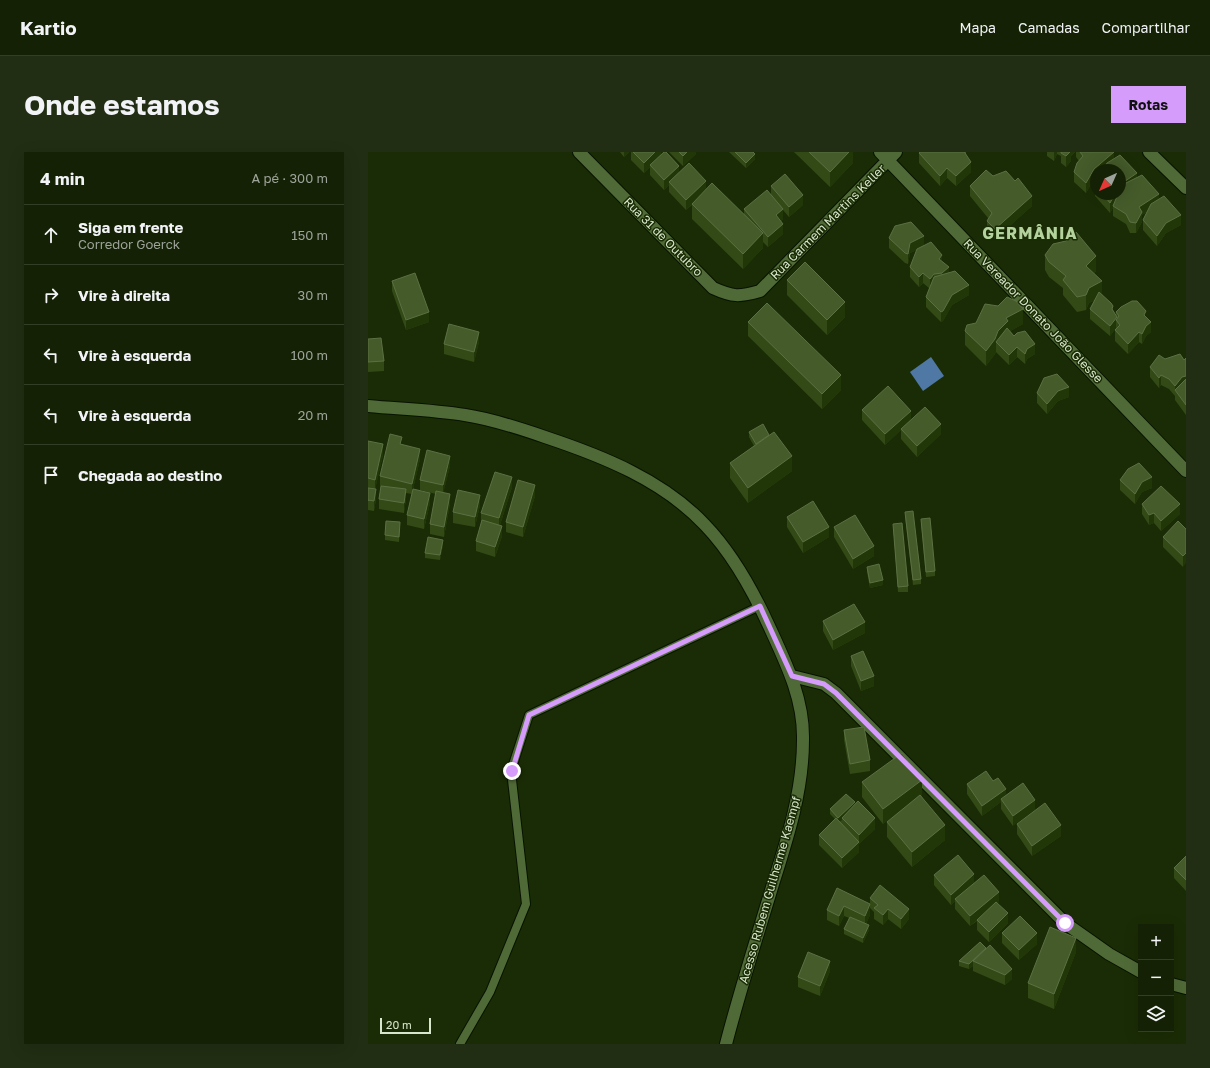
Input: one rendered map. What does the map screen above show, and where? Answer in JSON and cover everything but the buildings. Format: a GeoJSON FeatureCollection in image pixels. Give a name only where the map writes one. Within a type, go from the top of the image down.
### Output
{"type":"FeatureCollection","features":[{"type":"Feature","properties":{"kind":"street","name":"Rua 31 de Outubro"},"geometry":{"type":"LineString","coordinates":[[579,152],[714,288],[728,295],[740,296],[760,291]]}},
{"type":"Feature","properties":{"kind":"street"},"geometry":{"type":"LineString","coordinates":[[1149,152],[1186,188]]}},
{"type":"Feature","properties":{"kind":"street","name":"Rua Carmem Martins Keller"},"geometry":{"type":"LineString","coordinates":[[760,291],[888,155]]}},
{"type":"Feature","properties":{"kind":"street","name":"Rua Vereador Donato João Glesse"},"geometry":{"type":"LineString","coordinates":[[888,155],[1186,471]]}},
{"type":"Feature","properties":{"kind":"street","name":"Acesso Rubem Guilherme Kaempf"},"geometry":{"type":"LineString","coordinates":[[368,406],[466,415],[514,426],[573,446],[646,479],[682,503],[706,526],[732,560],[760,606],[792,676],[800,702],[803,739],[800,787],[787,839],[736,1006],[726,1044]]}},
{"type":"Feature","properties":{"kind":"street"},"geometry":{"type":"LineString","coordinates":[[792,676],[824,684],[836,693],[1065,923],[1109,954],[1138,970]]}},
{"type":"Feature","properties":{"kind":"street"},"geometry":{"type":"LineString","coordinates":[[1174,985],[1186,988]]}},
{"type":"Feature","properties":{"kind":"lane"},"geometry":{"type":"LineString","coordinates":[[460,1044],[490,992],[526,904],[512,771],[529,715],[760,606]]}},
{"type":"Feature","properties":{"kind":"water"},"geometry":{"type":"Polygon","coordinates":[[[931,357],[944,376],[923,391],[910,372],[931,357]]]}},
{"type":"Feature","properties":{"kind":"district","name":"GERMÂNIA"},"geometry":{"type":"Point","coordinates":[1030,233]}},
{"type":"Feature","properties":{"kind":"route"},"geometry":{"type":"LineString","coordinates":[[512,771],[529,715],[760,606],[792,676],[809,679],[824,684],[836,693],[1065,923]]}}]}
